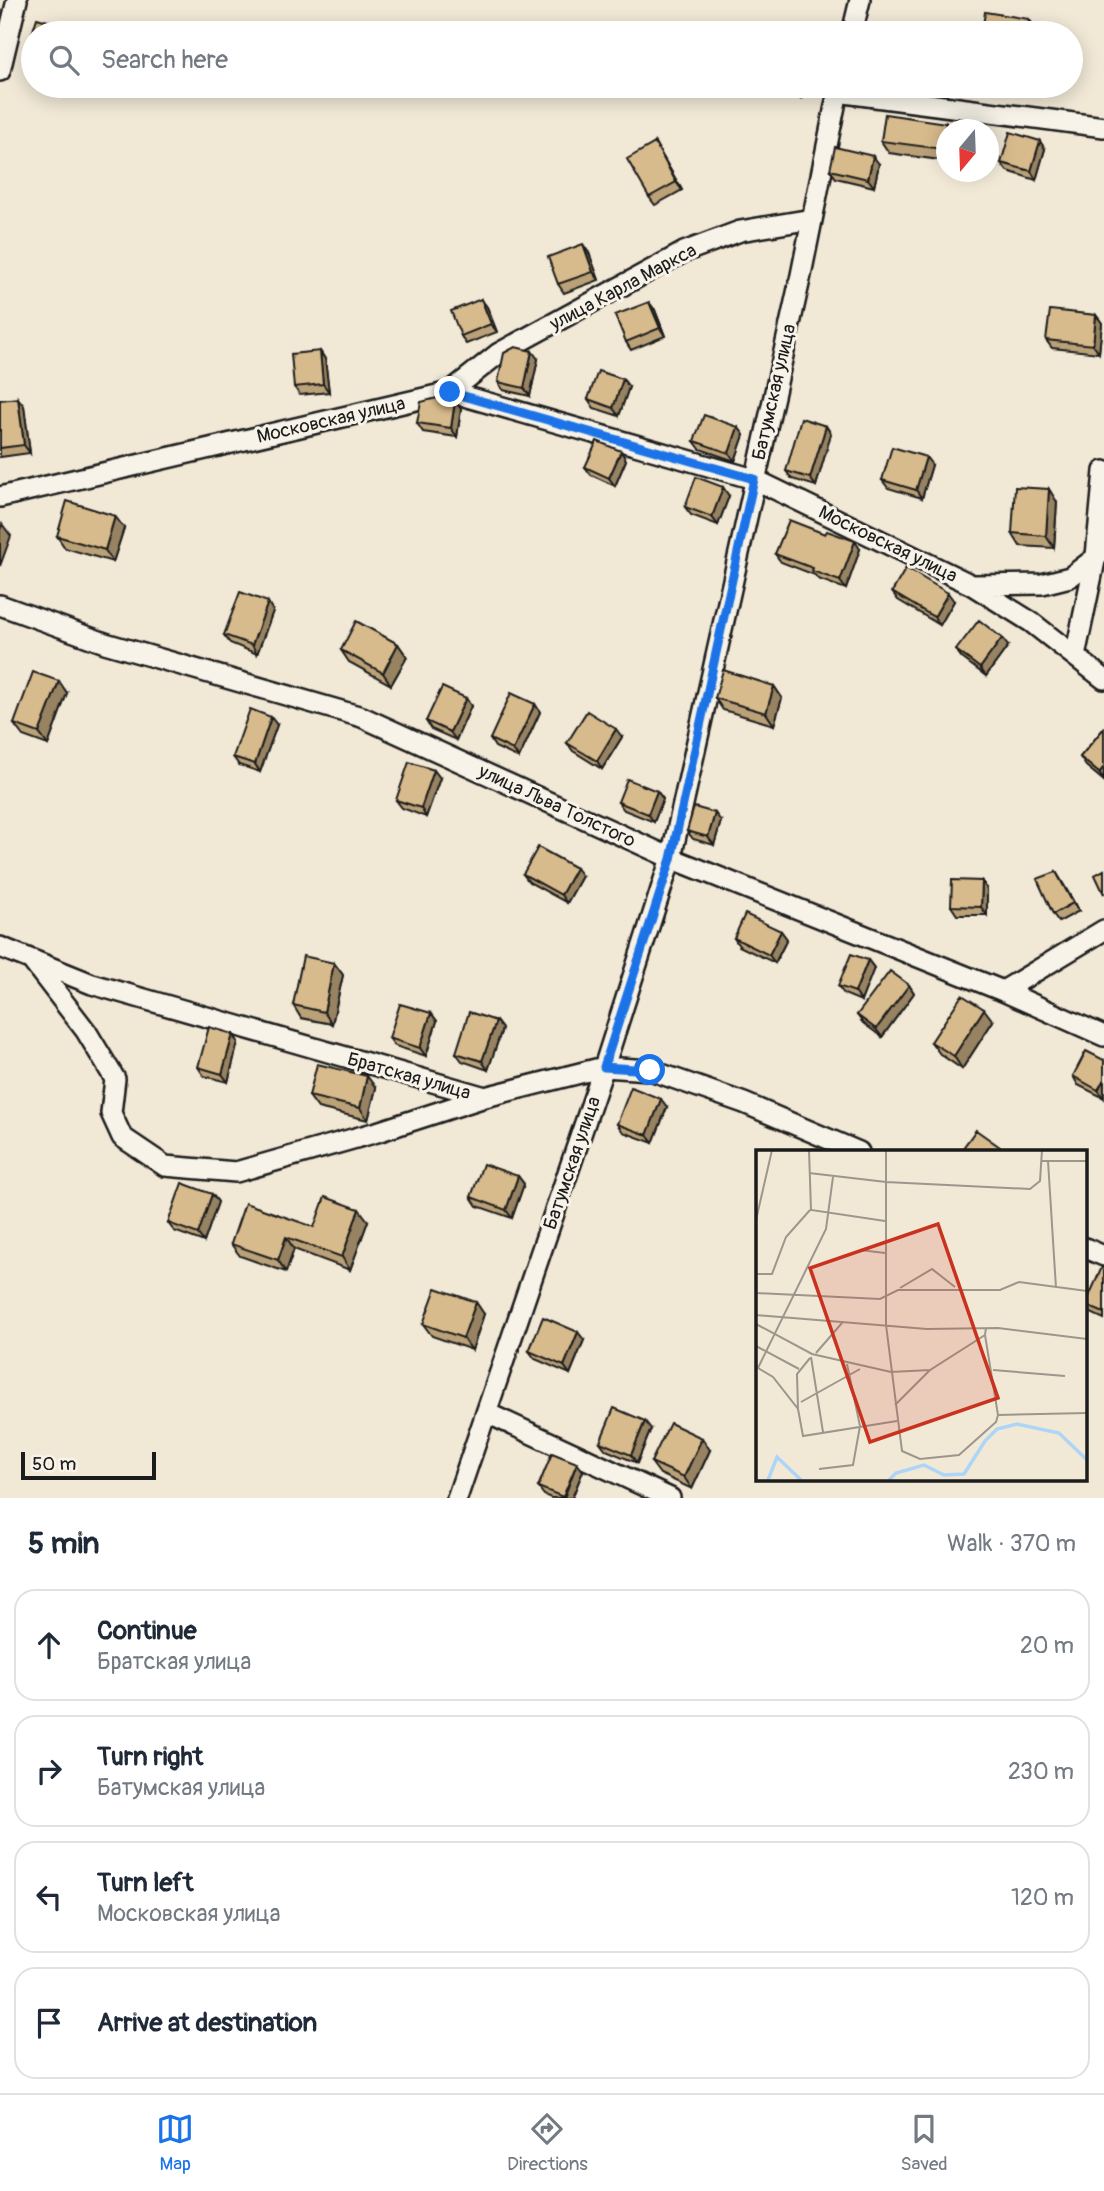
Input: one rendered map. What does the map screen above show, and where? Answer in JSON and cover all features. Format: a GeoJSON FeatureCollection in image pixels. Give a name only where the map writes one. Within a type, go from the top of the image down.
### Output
{"type":"FeatureCollection","features":[{"type":"Feature","properties":{"kind":"street"},"geometry":{"type":"LineString","coordinates":[[0,71],[17,0]]}},
{"type":"Feature","properties":{"kind":"street"},"geometry":{"type":"LineString","coordinates":[[855,21],[860,0]]}},
{"type":"Feature","properties":{"kind":"street","name":"Батумская улица"},"geometry":{"type":"LineString","coordinates":[[457,1498],[604,1067],[671,859],[801,275],[836,98]]}},
{"type":"Feature","properties":{"kind":"street"},"geometry":{"type":"LineString","coordinates":[[901,98],[1104,127]]}},
{"type":"Feature","properties":{"kind":"street","name":"улица Карла Маркса"},"geometry":{"type":"LineString","coordinates":[[450,392],[499,353],[684,251],[740,231],[812,219]]}},
{"type":"Feature","properties":{"kind":"street","name":"Московская улица"},"geometry":{"type":"LineString","coordinates":[[0,497],[450,392],[754,479],[972,585],[1031,622],[1104,679]]}},
{"type":"Feature","properties":{"kind":"street"},"geometry":{"type":"LineString","coordinates":[[1075,656],[1100,555],[1104,471]]}},
{"type":"Feature","properties":{"kind":"street"},"geometry":{"type":"LineString","coordinates":[[972,585],[1042,584],[1070,577],[1100,555]]}},
{"type":"Feature","properties":{"kind":"street","name":"улица Льва Толстого"},"geometry":{"type":"LineString","coordinates":[[0,605],[105,643],[362,717],[671,859],[1003,991],[1104,1036]]}},
{"type":"Feature","properties":{"kind":"street"},"geometry":{"type":"LineString","coordinates":[[1003,991],[1104,930]]}},
{"type":"Feature","properties":{"kind":"street","name":"Братская улица"},"geometry":{"type":"LineString","coordinates":[[0,947],[92,984],[485,1097],[604,1067],[650,1070],[744,1102],[854,1150]]}},
{"type":"Feature","properties":{"kind":"street"},"geometry":{"type":"LineString","coordinates":[[31,959],[86,1031],[115,1079],[111,1113],[122,1137],[165,1166],[236,1172],[377,1132],[485,1097]]}},
{"type":"Feature","properties":{"kind":"street"},"geometry":{"type":"LineString","coordinates":[[1086,1248],[1104,1256]]}},
{"type":"Feature","properties":{"kind":"street"},"geometry":{"type":"LineString","coordinates":[[487,1413],[670,1498]]}},
{"type":"Feature","properties":{"kind":"building"},"geometry":{"type":"Polygon","coordinates":[[[985,12],[1029,19],[1029,21],[984,21],[985,12]]]}},
{"type":"Feature","properties":{"kind":"building"},"geometry":{"type":"Polygon","coordinates":[[[885,114],[936,122],[936,148],[881,141],[885,114]]]}},
{"type":"Feature","properties":{"kind":"building"},"geometry":{"type":"Polygon","coordinates":[[[1010,132],[1040,141],[1031,171],[1001,163],[1010,132]]]}},
{"type":"Feature","properties":{"kind":"building"},"geometry":{"type":"Polygon","coordinates":[[[655,143],[676,182],[649,197],[627,159],[655,143]]]}},
{"type":"Feature","properties":{"kind":"building"},"geometry":{"type":"Polygon","coordinates":[[[835,147],[873,156],[868,179],[830,170],[835,147]]]}},
{"type":"Feature","properties":{"kind":"building"},"geometry":{"type":"Polygon","coordinates":[[[583,244],[593,272],[558,284],[548,257],[583,244]]]}},
{"type":"Feature","properties":{"kind":"building"},"geometry":{"type":"Polygon","coordinates":[[[481,299],[491,324],[461,336],[451,311],[481,299]]]}},
{"type":"Feature","properties":{"kind":"building"},"geometry":{"type":"Polygon","coordinates":[[[649,302],[660,328],[626,342],[615,315],[649,302]]]}},
{"type":"Feature","properties":{"kind":"building"},"geometry":{"type":"Polygon","coordinates":[[[1050,310],[1096,315],[1093,345],[1046,340],[1050,310]]]}},
{"type":"Feature","properties":{"kind":"building"},"geometry":{"type":"Polygon","coordinates":[[[515,347],[532,351],[524,388],[498,382],[504,353],[515,347]]]}},
{"type":"Feature","properties":{"kind":"building"},"geometry":{"type":"Polygon","coordinates":[[[320,351],[323,384],[294,387],[291,354],[320,351]]]}},
{"type":"Feature","properties":{"kind":"building"},"geometry":{"type":"Polygon","coordinates":[[[598,371],[623,379],[613,408],[588,399],[598,371]]]}},
{"type":"Feature","properties":{"kind":"building"},"geometry":{"type":"Polygon","coordinates":[[[18,398],[24,445],[0,448],[0,400],[18,398]]]}},
{"type":"Feature","properties":{"kind":"building"},"geometry":{"type":"Polygon","coordinates":[[[437,398],[455,401],[451,428],[417,423],[421,402],[437,398]]]}},
{"type":"Feature","properties":{"kind":"building"},"geometry":{"type":"Polygon","coordinates":[[[704,415],[738,427],[729,453],[694,441],[704,415]]]}},
{"type":"Feature","properties":{"kind":"building"},"geometry":{"type":"Polygon","coordinates":[[[801,418],[826,426],[810,478],[786,471],[801,418]]]}},
{"type":"Feature","properties":{"kind":"building"},"geometry":{"type":"Polygon","coordinates":[[[597,441],[621,451],[609,478],[585,467],[597,441]]]}},
{"type":"Feature","properties":{"kind":"building"},"geometry":{"type":"Polygon","coordinates":[[[892,447],[926,457],[916,490],[882,480],[892,447]]]}},
{"type":"Feature","properties":{"kind":"building"},"geometry":{"type":"Polygon","coordinates":[[[696,477],[723,487],[712,517],[685,507],[696,477]]]}},
{"type":"Feature","properties":{"kind":"building"},"geometry":{"type":"Polygon","coordinates":[[[1015,487],[1049,489],[1046,536],[1012,533],[1015,487]]]}},
{"type":"Feature","properties":{"kind":"building"},"geometry":{"type":"Polygon","coordinates":[[[67,501],[115,516],[105,550],[57,536],[67,501]]]}},
{"type":"Feature","properties":{"kind":"building"},"geometry":{"type":"Polygon","coordinates":[[[789,520],[825,534],[827,531],[855,541],[840,581],[775,554],[789,520]]]}},
{"type":"Feature","properties":{"kind":"building"},"geometry":{"type":"Polygon","coordinates":[[[906,568],[948,593],[934,617],[892,592],[906,568]]]}},
{"type":"Feature","properties":{"kind":"building"},"geometry":{"type":"Polygon","coordinates":[[[240,592],[268,602],[252,645],[224,635],[240,592]]]}},
{"type":"Feature","properties":{"kind":"building"},"geometry":{"type":"Polygon","coordinates":[[[979,620],[1002,638],[980,668],[956,650],[979,620]]]}},
{"type":"Feature","properties":{"kind":"building"},"geometry":{"type":"Polygon","coordinates":[[[356,621],[398,644],[383,673],[341,650],[356,621]]]}},
{"type":"Feature","properties":{"kind":"building"},"geometry":{"type":"Polygon","coordinates":[[[723,670],[774,686],[766,713],[715,698],[723,670]]]}},
{"type":"Feature","properties":{"kind":"building"},"geometry":{"type":"Polygon","coordinates":[[[33,672],[59,681],[39,733],[14,724],[33,672]]]}},
{"type":"Feature","properties":{"kind":"building"},"geometry":{"type":"Polygon","coordinates":[[[442,687],[466,698],[450,732],[426,721],[442,687]]]}},
{"type":"Feature","properties":{"kind":"building"},"geometry":{"type":"Polygon","coordinates":[[[511,693],[535,704],[513,750],[490,739],[511,693]]]}},
{"type":"Feature","properties":{"kind":"building"},"geometry":{"type":"Polygon","coordinates":[[[250,709],[271,717],[255,764],[233,757],[250,709]]]}},
{"type":"Feature","properties":{"kind":"building"},"geometry":{"type":"Polygon","coordinates":[[[587,711],[616,729],[597,761],[567,743],[587,711]]]}},
{"type":"Feature","properties":{"kind":"building"},"geometry":{"type":"Polygon","coordinates":[[[1104,728],[1104,767],[1099,773],[1080,757],[1104,728]]]}},
{"type":"Feature","properties":{"kind":"building"},"geometry":{"type":"Polygon","coordinates":[[[409,762],[434,770],[421,808],[396,800],[409,762]]]}},
{"type":"Feature","properties":{"kind":"building"},"geometry":{"type":"Polygon","coordinates":[[[627,779],[657,791],[648,814],[618,802],[627,779]]]}},
{"type":"Feature","properties":{"kind":"building"},"geometry":{"type":"Polygon","coordinates":[[[694,807],[715,813],[708,837],[687,831],[694,807]]]}},
{"type":"Feature","properties":{"kind":"building"},"geometry":{"type":"Polygon","coordinates":[[[538,847],[576,868],[561,895],[523,874],[538,847]]]}},
{"type":"Feature","properties":{"kind":"building"},"geometry":{"type":"Polygon","coordinates":[[[1104,870],[1104,894],[1095,875],[1104,870]]]}},
{"type":"Feature","properties":{"kind":"building"},"geometry":{"type":"Polygon","coordinates":[[[1056,872],[1073,903],[1053,914],[1037,879],[1056,872]]]}},
{"type":"Feature","properties":{"kind":"building"},"geometry":{"type":"Polygon","coordinates":[[[952,880],[982,881],[981,907],[951,906],[952,880]]]}},
{"type":"Feature","properties":{"kind":"building"},"geometry":{"type":"Polygon","coordinates":[[[745,914],[781,931],[769,955],[734,938],[745,914]]]}},
{"type":"Feature","properties":{"kind":"building"},"geometry":{"type":"Polygon","coordinates":[[[851,954],[868,960],[855,992],[838,986],[851,954]]]}},
{"type":"Feature","properties":{"kind":"building"},"geometry":{"type":"Polygon","coordinates":[[[303,956],[334,963],[324,1012],[293,1005],[303,956]]]}},
{"type":"Feature","properties":{"kind":"building"},"geometry":{"type":"Polygon","coordinates":[[[890,971],[909,985],[876,1029],[857,1015],[890,971]]]}},
{"type":"Feature","properties":{"kind":"building"},"geometry":{"type":"Polygon","coordinates":[[[962,995],[984,1009],[954,1056],[931,1042],[962,995]]]}},
{"type":"Feature","properties":{"kind":"building"},"geometry":{"type":"Polygon","coordinates":[[[400,1004],[431,1013],[420,1048],[389,1038],[400,1004]]]}},
{"type":"Feature","properties":{"kind":"building"},"geometry":{"type":"Polygon","coordinates":[[[469,1012],[496,1021],[482,1061],[456,1053],[469,1012]]]}},
{"type":"Feature","properties":{"kind":"building"},"geometry":{"type":"Polygon","coordinates":[[[209,1027],[233,1034],[222,1074],[198,1067],[209,1027]]]}},
{"type":"Feature","properties":{"kind":"building"},"geometry":{"type":"Polygon","coordinates":[[[1086,1051],[1104,1060],[1104,1079],[1098,1090],[1073,1076],[1086,1051]]]}},
{"type":"Feature","properties":{"kind":"building"},"geometry":{"type":"Polygon","coordinates":[[[317,1064],[367,1076],[360,1108],[309,1096],[317,1064]]]}},
{"type":"Feature","properties":{"kind":"building"},"geometry":{"type":"Polygon","coordinates":[[[631,1087],[661,1099],[647,1135],[617,1124],[631,1087]]]}},
{"type":"Feature","properties":{"kind":"building"},"geometry":{"type":"Polygon","coordinates":[[[976,1130],[1000,1147],[998,1150],[961,1150],[976,1130]]]}},
{"type":"Feature","properties":{"kind":"building"},"geometry":{"type":"Polygon","coordinates":[[[483,1164],[518,1176],[506,1210],[471,1197],[483,1164]]]}},
{"type":"Feature","properties":{"kind":"building"},"geometry":{"type":"Polygon","coordinates":[[[182,1183],[212,1194],[198,1234],[168,1223],[182,1183]]]}},
{"type":"Feature","properties":{"kind":"building"},"geometry":{"type":"Polygon","coordinates":[[[325,1197],[359,1209],[342,1257],[286,1237],[278,1260],[231,1244],[245,1203],[314,1227],[325,1197]]]}},
{"type":"Feature","properties":{"kind":"building"},"geometry":{"type":"Polygon","coordinates":[[[1102,1267],[1104,1313],[1086,1305],[1102,1267]]]}},
{"type":"Feature","properties":{"kind":"building"},"geometry":{"type":"Polygon","coordinates":[[[436,1288],[476,1302],[463,1338],[423,1324],[436,1288]]]}},
{"type":"Feature","properties":{"kind":"building"},"geometry":{"type":"Polygon","coordinates":[[[543,1317],[578,1332],[564,1366],[529,1351],[543,1317]]]}},
{"type":"Feature","properties":{"kind":"building"},"geometry":{"type":"Polygon","coordinates":[[[614,1408],[645,1421],[631,1455],[600,1442],[614,1408]]]}},
{"type":"Feature","properties":{"kind":"building"},"geometry":{"type":"Polygon","coordinates":[[[670,1423],[702,1438],[684,1477],[651,1462],[670,1423]]]}},
{"type":"Feature","properties":{"kind":"building"},"geometry":{"type":"Polygon","coordinates":[[[552,1453],[577,1463],[563,1497],[538,1487],[552,1453]]]}},
{"type":"Feature","properties":{"kind":"route"},"geometry":{"type":"LineString","coordinates":[[450,392],[754,479],[671,859],[604,1067],[650,1070]]}}]}
